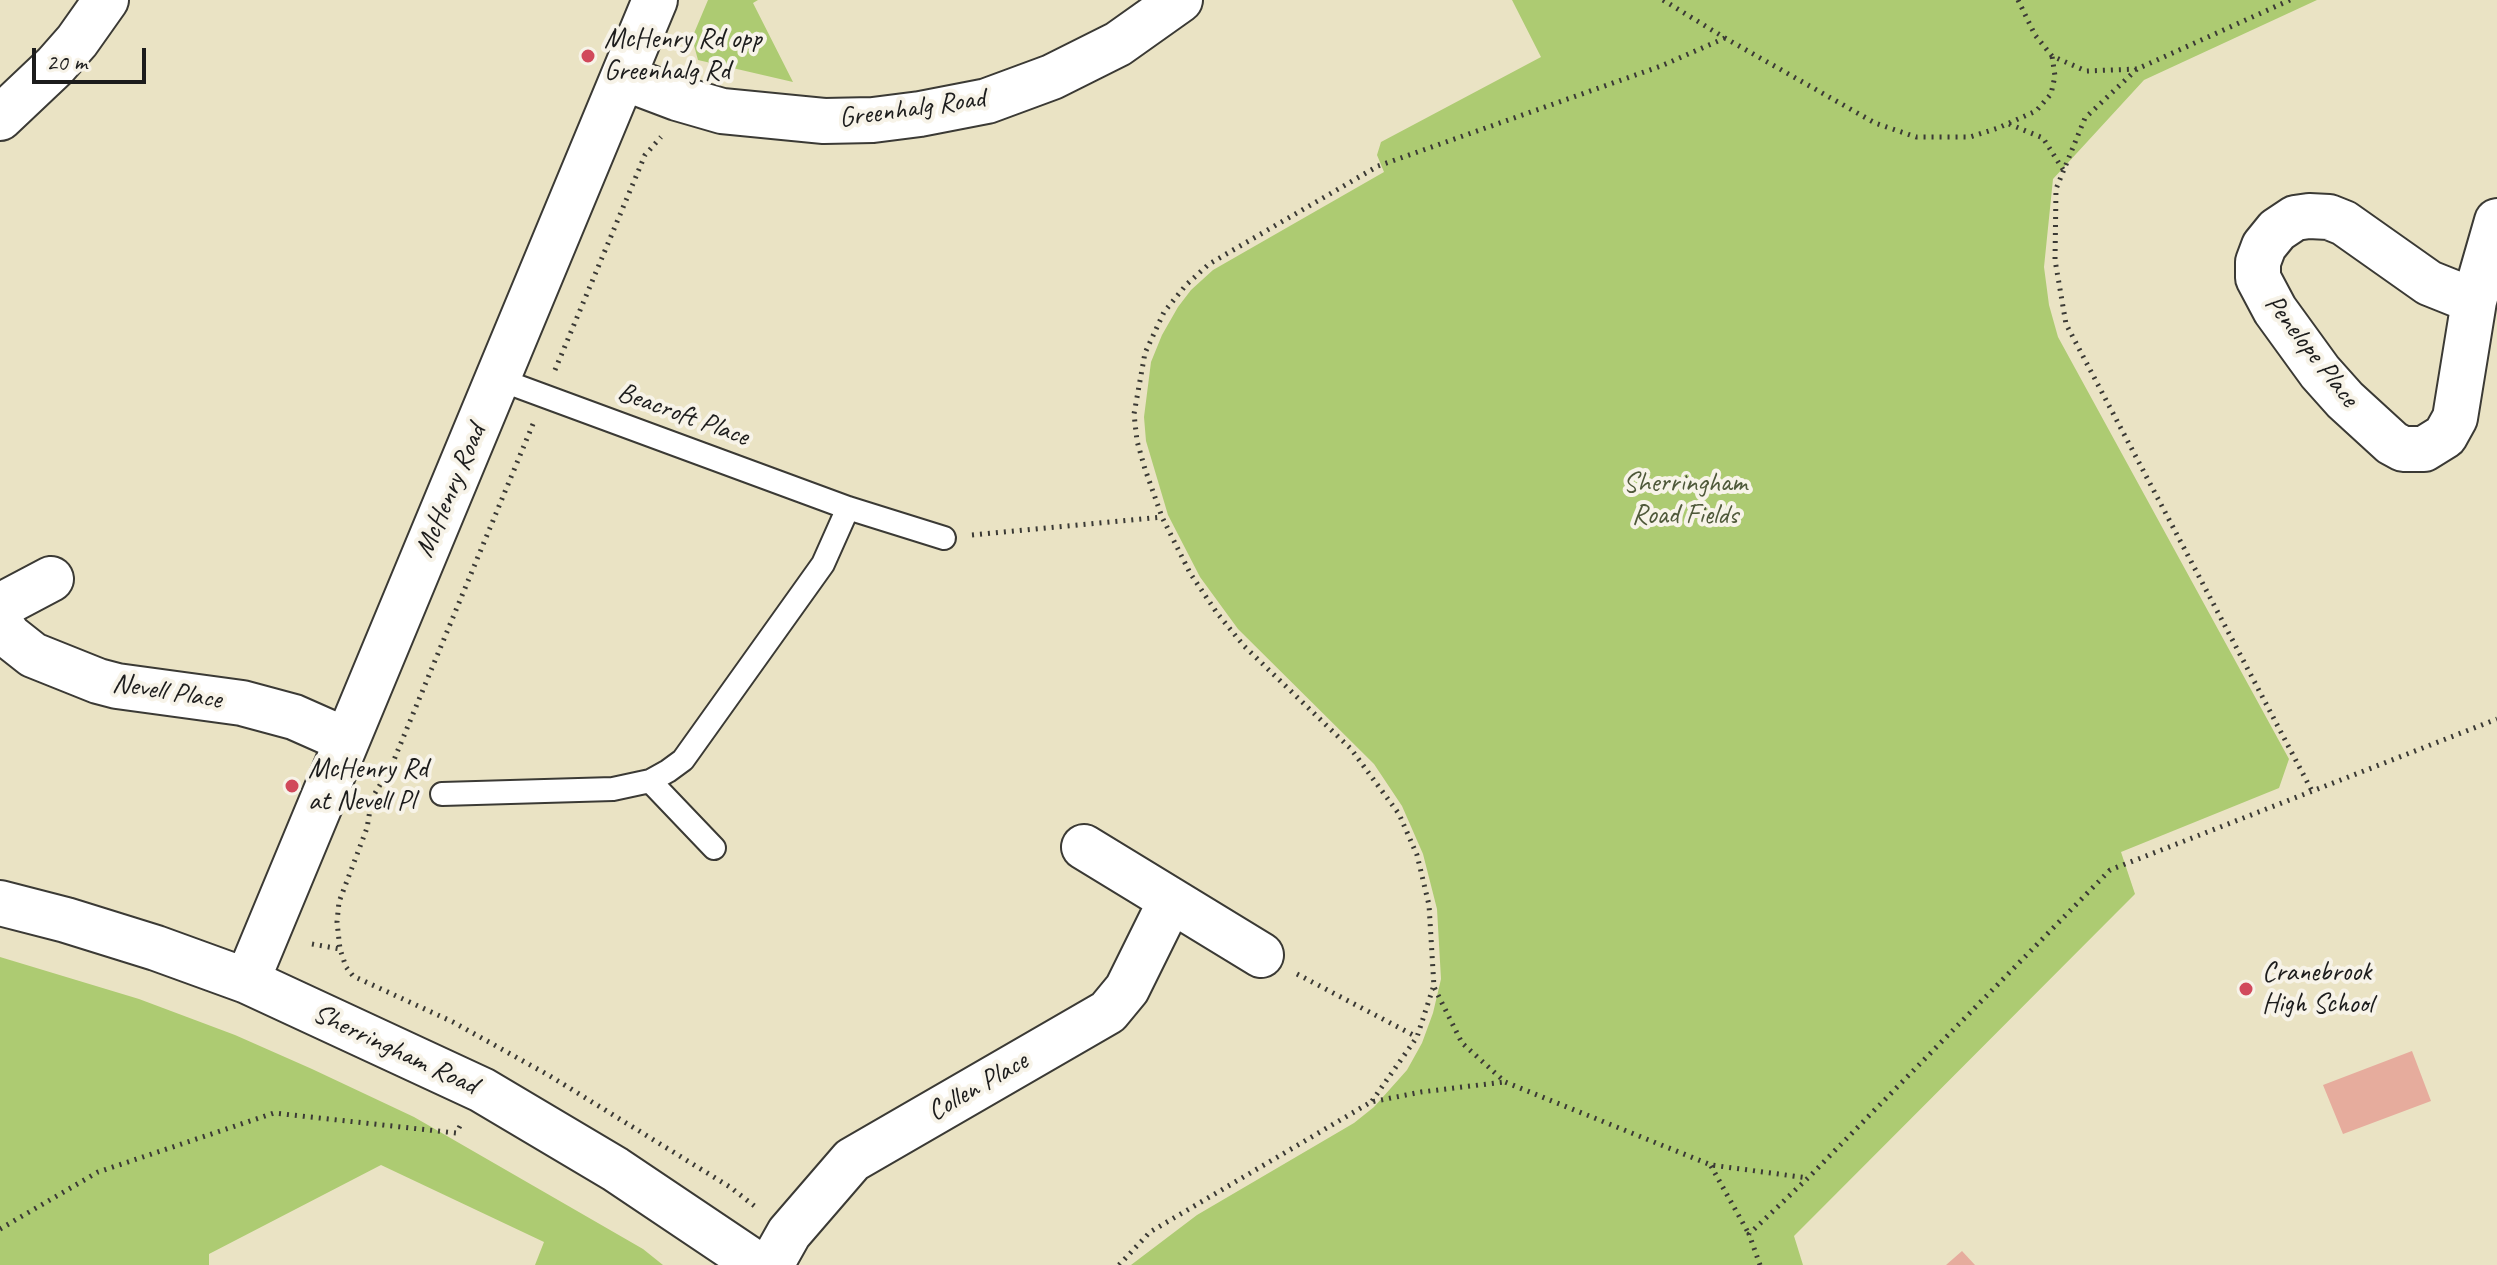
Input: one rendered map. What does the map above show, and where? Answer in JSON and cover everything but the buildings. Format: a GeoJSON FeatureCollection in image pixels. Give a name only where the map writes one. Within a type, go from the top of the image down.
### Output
{"type":"FeatureCollection","features":[{"type":"Feature","properties":{"kind":"street"},"geometry":{"type":"LineString","coordinates":[[0,118],[55,66],[106,0]]}},
{"type":"Feature","properties":{"kind":"street","name":"McHenry Road"},"geometry":{"type":"LineString","coordinates":[[247,981],[655,0]]}},
{"type":"Feature","properties":{"kind":"street","name":"Greenhalg Road"},"geometry":{"type":"LineString","coordinates":[[624,78],[722,111],[824,121],[873,120],[920,114],[987,101],[1063,72],[1118,44],[1180,0]]}},
{"type":"Feature","properties":{"kind":"street","name":"Penelope Place"},"geometry":{"type":"LineString","coordinates":[[2474,301],[2429,283],[2344,223],[2329,217],[2295,218],[2277,230],[2264,246],[2258,262],[2258,278],[2275,310],[2320,372],[2383,436],[2403,449],[2424,449],[2445,436],[2455,418],[2474,301],[2497,221]]}},
{"type":"Feature","properties":{"kind":"street"},"geometry":{"type":"LineString","coordinates":[[0,606],[51,579]]}},
{"type":"Feature","properties":{"kind":"street","name":"Nevell Place"},"geometry":{"type":"LineString","coordinates":[[0,623],[20,647],[79,674],[117,686],[242,703],[294,717],[346,740]]}},
{"type":"Feature","properties":{"kind":"street"},"geometry":{"type":"LineString","coordinates":[[1084,847],[1261,955]]}},
{"type":"Feature","properties":{"kind":"street","name":"Collen Place"},"geometry":{"type":"LineString","coordinates":[[771,1265],[789,1233],[852,1160],[1108,1012],[1127,989],[1171,900]]}},
{"type":"Feature","properties":{"kind":"street","name":"Sherringham Road"},"geometry":{"type":"LineString","coordinates":[[0,903],[141,943],[247,981],[482,1090],[615,1169],[758,1265]]}},
{"type":"Feature","properties":{"kind":"lane","name":"Beacroft Place"},"geometry":{"type":"LineString","coordinates":[[498,379],[848,508],[944,538]]}},
{"type":"Feature","properties":{"kind":"lane"},"geometry":{"type":"LineString","coordinates":[[442,794],[613,789],[650,781],[683,760],[823,564],[848,508]]}},
{"type":"Feature","properties":{"kind":"lane"},"geometry":{"type":"LineString","coordinates":[[650,781],[714,848]]}},
{"type":"Feature","properties":{"kind":"path"},"geometry":{"type":"LineString","coordinates":[[1663,0],[1875,123],[1916,137],[1970,137],[2036,111],[2051,94],[2055,76],[2052,56]]}},
{"type":"Feature","properties":{"kind":"path"},"geometry":{"type":"LineString","coordinates":[[2018,0],[2035,35],[2052,56],[2086,71],[2137,69]]}},
{"type":"Feature","properties":{"kind":"path"},"geometry":{"type":"LineString","coordinates":[[2290,0],[2137,69],[2085,118],[2056,189],[2055,260],[2066,324],[2312,791]]}},
{"type":"Feature","properties":{"kind":"path"},"geometry":{"type":"LineString","coordinates":[[1371,1102],[1417,1037],[1434,987],[1429,905],[1417,855],[1399,814],[1351,749],[1244,646],[1190,573],[1162,517],[1137,441],[1134,414],[1145,353],[1164,312],[1186,285],[1209,264],[1378,166],[1661,66],[1725,38]]}},
{"type":"Feature","properties":{"kind":"path"},"geometry":{"type":"LineString","coordinates":[[2008,124],[2043,138],[2064,171]]}},
{"type":"Feature","properties":{"kind":"path"},"geometry":{"type":"LineString","coordinates":[[550,381],[645,155],[664,134]]}},
{"type":"Feature","properties":{"kind":"path"},"geometry":{"type":"LineString","coordinates":[[312,944],[340,949],[337,922],[339,902],[367,828],[372,798],[391,767],[537,415]]}},
{"type":"Feature","properties":{"kind":"path"},"geometry":{"type":"LineString","coordinates":[[944,538],[1162,517]]}},
{"type":"Feature","properties":{"kind":"path"},"geometry":{"type":"LineString","coordinates":[[1749,1234],[1808,1178],[2110,870],[2497,719]]}},
{"type":"Feature","properties":{"kind":"path"},"geometry":{"type":"LineString","coordinates":[[1261,955],[1417,1037]]}},
{"type":"Feature","properties":{"kind":"path"},"geometry":{"type":"LineString","coordinates":[[1434,987],[1462,1043],[1505,1082],[1711,1165],[1808,1178]]}},
{"type":"Feature","properties":{"kind":"path"},"geometry":{"type":"LineString","coordinates":[[1119,1265],[1150,1232],[1371,1102],[1421,1092],[1505,1082]]}},
{"type":"Feature","properties":{"kind":"path"},"geometry":{"type":"LineString","coordinates":[[0,1229],[98,1172],[274,1113],[456,1133],[482,1090]]}},
{"type":"Feature","properties":{"kind":"path"},"geometry":{"type":"LineString","coordinates":[[1711,1165],[1749,1234],[1760,1265]]}},
{"type":"Feature","properties":{"kind":"green space"},"geometry":{"type":"Polygon","coordinates":[[[708,0],[758,0],[753,3],[793,82],[698,60],[692,38],[708,0]]]}},
{"type":"Feature","properties":{"kind":"green space","name":"Sherringham Road Fields"},"geometry":{"type":"Polygon","coordinates":[[[1512,0],[2317,0],[2144,80],[2053,179],[2044,267],[2049,305],[2058,337],[2289,759],[2279,788],[2121,852],[2135,894],[1794,1236],[1803,1265],[1131,1265],[1197,1215],[1354,1123],[1374,1107],[1407,1070],[1422,1043],[1441,979],[1437,909],[1423,854],[1402,806],[1374,764],[1238,629],[1200,577],[1168,515],[1146,441],[1144,417],[1151,362],[1178,307],[1213,270],[1384,172],[1377,155],[1381,142],[1541,57],[1512,0]]]}},
{"type":"Feature","properties":{"kind":"green space"},"geometry":{"type":"Polygon","coordinates":[[[0,957],[139,999],[235,1035],[312,1069],[414,1117],[643,1249],[663,1265],[535,1265],[544,1242],[381,1165],[209,1254],[209,1265],[0,1265],[0,957]]]}},
{"type":"Feature","properties":{"kind":"place","name":"McHenry Rd opp Greenhalg Rd"},"geometry":{"type":"Point","coordinates":[588,56]}},
{"type":"Feature","properties":{"kind":"place","name":"McHenry Rd at Nevell Pl"},"geometry":{"type":"Point","coordinates":[292,786]}},
{"type":"Feature","properties":{"kind":"place","name":"Cranebrook High School"},"geometry":{"type":"Point","coordinates":[2246,989]}}]}
